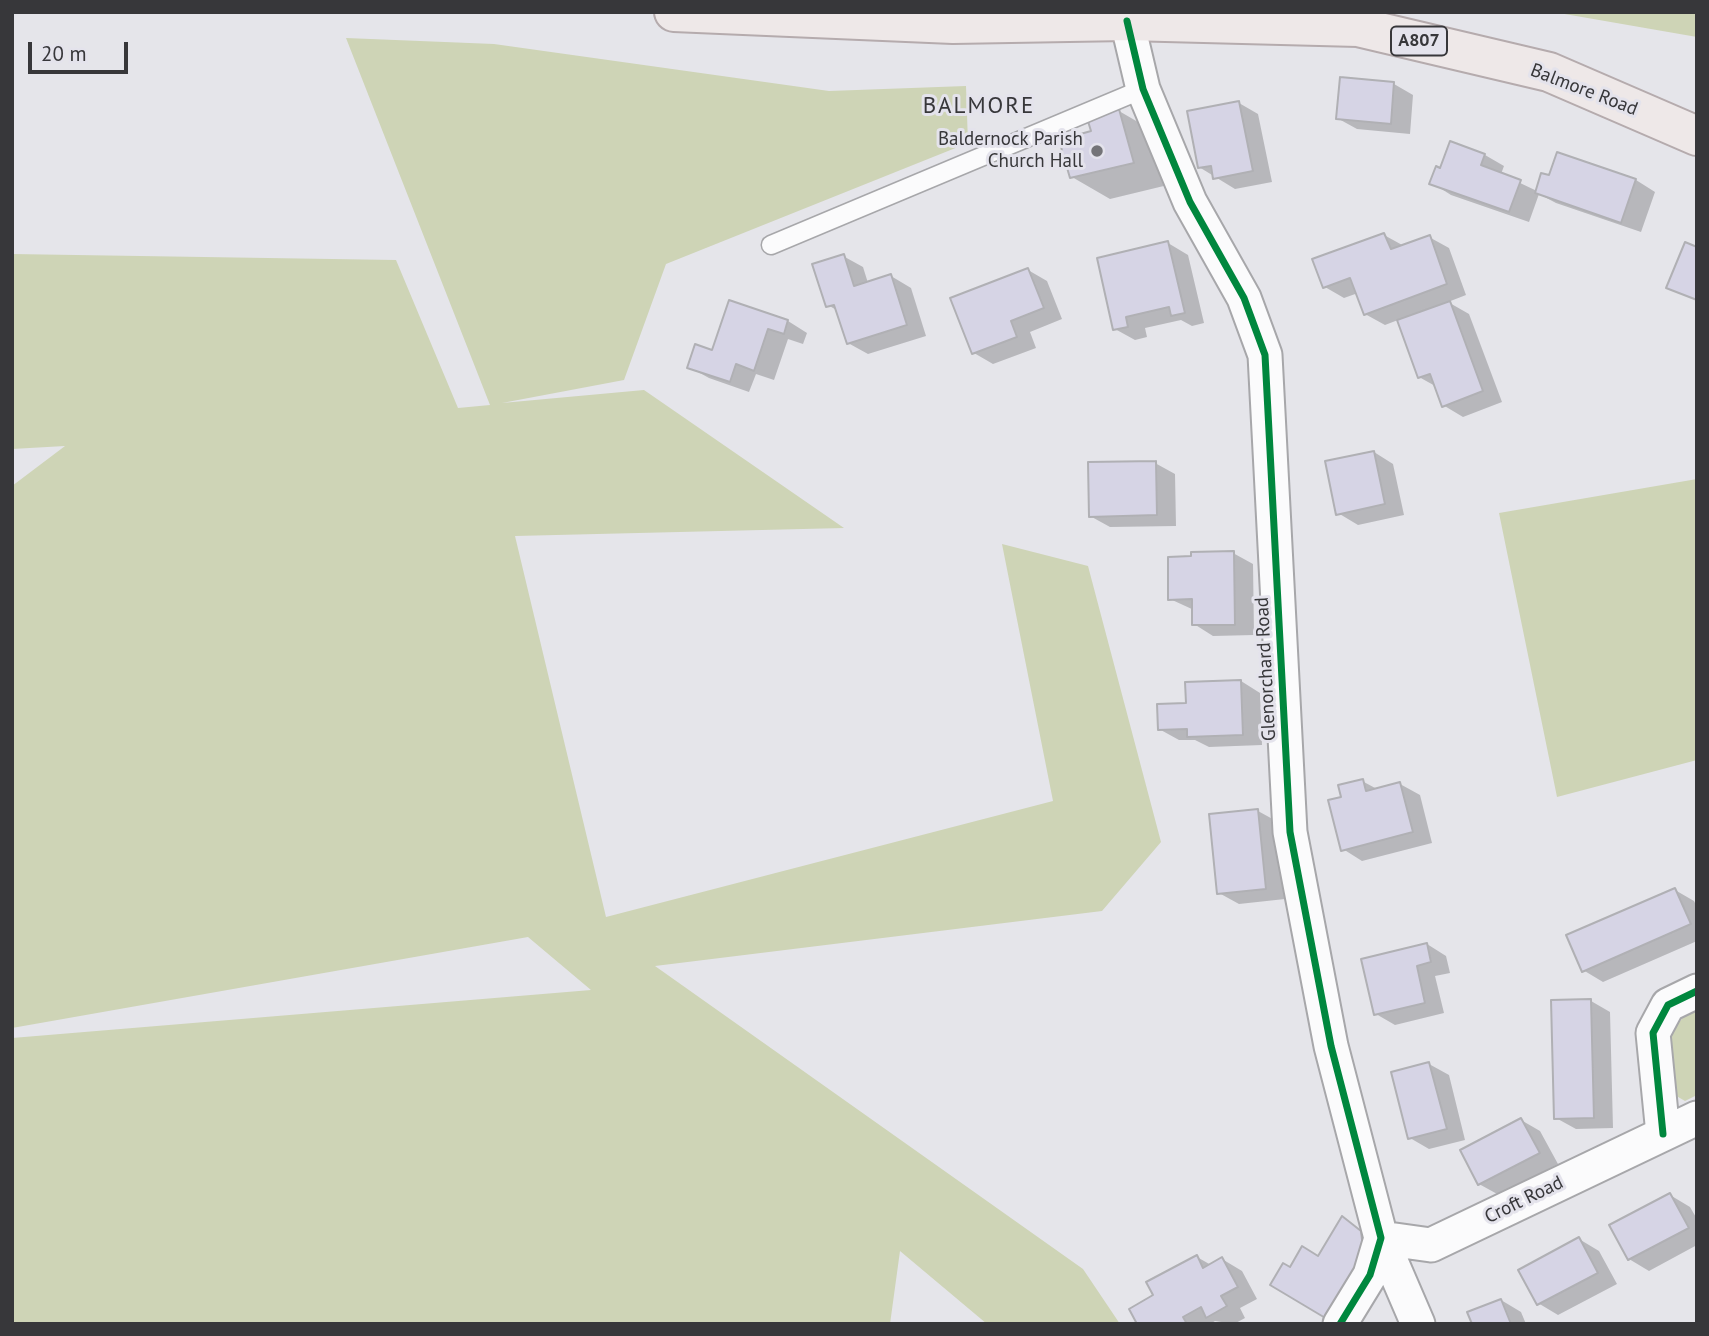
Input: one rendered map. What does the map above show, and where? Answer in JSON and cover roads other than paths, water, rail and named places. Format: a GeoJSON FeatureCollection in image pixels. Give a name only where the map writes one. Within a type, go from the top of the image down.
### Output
{"type":"FeatureCollection","features":[{"type":"Feature","properties":{"kind":"main road","name":"Balmore Road"},"geometry":{"type":"LineString","coordinates":[[674,12],[830,21],[1047,18],[1358,26],[1549,72],[1697,136]]}},
{"type":"Feature","properties":{"kind":"street","name":"Glenorchard Road"},"geometry":{"type":"LineString","coordinates":[[1127,20],[1143,89],[1190,202],[1244,298],[1265,355],[1290,832],[1331,1046],[1381,1238],[1418,1324]]}},
{"type":"Feature","properties":{"kind":"street"},"geometry":{"type":"LineString","coordinates":[[1662,1133],[1653,1033],[1668,1005],[1697,991]]}},
{"type":"Feature","properties":{"kind":"street","name":"Croft Road"},"geometry":{"type":"LineString","coordinates":[[1381,1238],[1431,1245],[1697,1118]]}},
{"type":"Feature","properties":{"kind":"street"},"geometry":{"type":"LineString","coordinates":[[1340,1324],[1370,1275],[1381,1238]]}},
{"type":"Feature","properties":{"kind":"lane"},"geometry":{"type":"LineString","coordinates":[[771,245],[1143,89]]}},
{"type":"Feature","properties":{"kind":"place","name":"Baldernock Parish Church Hall"},"geometry":{"type":"Point","coordinates":[1097,151]}},
{"type":"Feature","properties":{"kind":"district","name":"BALMORE"},"geometry":{"type":"Point","coordinates":[979,106]}}]}
